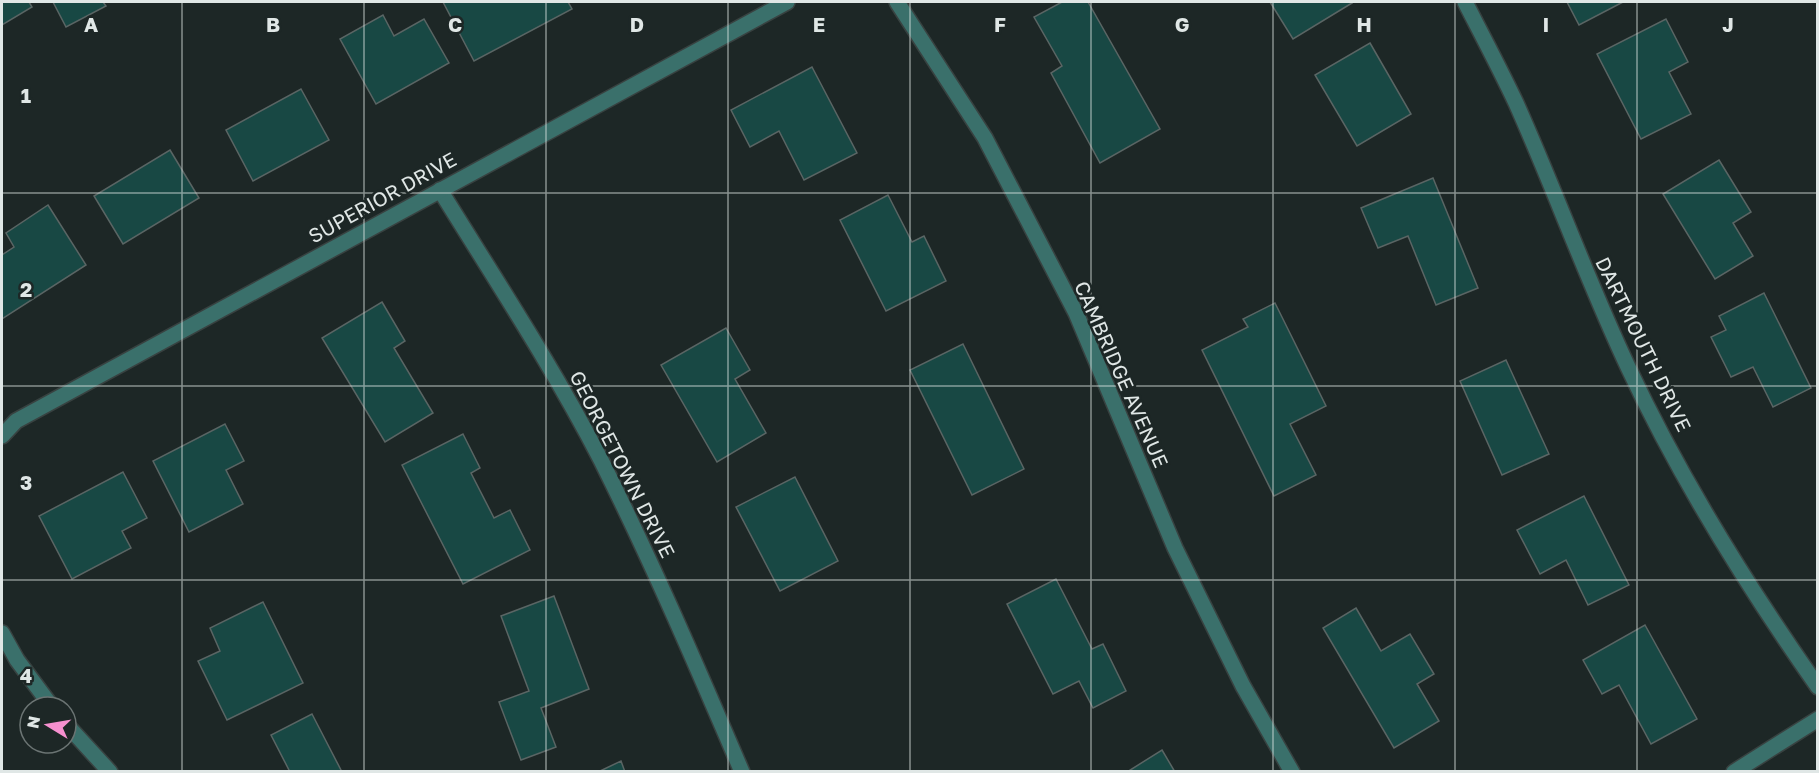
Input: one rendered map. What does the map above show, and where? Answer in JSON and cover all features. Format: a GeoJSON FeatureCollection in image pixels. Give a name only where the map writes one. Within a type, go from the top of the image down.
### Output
{"type":"FeatureCollection","features":[{"type":"Feature","properties":{"kind":"street","name":"SUPERIOR DRIVE"},"geometry":{"type":"LineString","coordinates":[[2,436],[16,421],[787,2]]}},
{"type":"Feature","properties":{"kind":"street","name":"CAMBRIDGE AVENUE"},"geometry":{"type":"LineString","coordinates":[[897,2],[985,138],[1076,313],[1174,548],[1243,686],[1292,771]]}},
{"type":"Feature","properties":{"kind":"street","name":"DARTMOUTH DRIVE"},"geometry":{"type":"LineString","coordinates":[[1465,2],[1516,103],[1569,236],[1634,379],[1726,545],[1781,635],[1818,687]]}},
{"type":"Feature","properties":{"kind":"street","name":"GEORGETOWN DRIVE"},"geometry":{"type":"LineString","coordinates":[[440,190],[551,369],[600,459],[664,590],[742,771]]}},
{"type":"Feature","properties":{"kind":"street"},"geometry":{"type":"LineString","coordinates":[[2,633],[17,660],[43,695]]}},
{"type":"Feature","properties":{"kind":"street"},"geometry":{"type":"LineString","coordinates":[[1734,771],[1818,719]]}},
{"type":"Feature","properties":{"kind":"street"},"geometry":{"type":"LineString","coordinates":[[78,737],[110,771]]}},
{"type":"Feature","properties":{"kind":"building"},"geometry":{"type":"Polygon","coordinates":[[[2,2],[29,2],[32,7],[2,25],[2,2]]]}},
{"type":"Feature","properties":{"kind":"building"},"geometry":{"type":"Polygon","coordinates":[[[53,2],[103,2],[106,6],[66,27],[53,2]]]}},
{"type":"Feature","properties":{"kind":"building"},"geometry":{"type":"Polygon","coordinates":[[[443,2],[568,2],[572,9],[474,61],[443,2]]]}},
{"type":"Feature","properties":{"kind":"building"},"geometry":{"type":"Polygon","coordinates":[[[1062,2],[1088,2],[1160,129],[1100,163],[1051,73],[1062,66],[1034,17],[1062,2]]]}},
{"type":"Feature","properties":{"kind":"building"},"geometry":{"type":"Polygon","coordinates":[[[1270,2],[1351,2],[1352,3],[1293,39],[1270,2]]]}},
{"type":"Feature","properties":{"kind":"building"},"geometry":{"type":"Polygon","coordinates":[[[1567,2],[1623,2],[1579,25],[1567,2]]]}},
{"type":"Feature","properties":{"kind":"building"},"geometry":{"type":"Polygon","coordinates":[[[383,15],[394,36],[424,19],[449,63],[376,104],[340,39],[383,15]]]}},
{"type":"Feature","properties":{"kind":"building"},"geometry":{"type":"Polygon","coordinates":[[[1666,19],[1688,62],[1669,72],[1691,114],[1641,139],[1597,54],[1666,19]]]}},
{"type":"Feature","properties":{"kind":"building"},"geometry":{"type":"Polygon","coordinates":[[[1370,43],[1411,114],[1357,146],[1315,75],[1370,43]]]}},
{"type":"Feature","properties":{"kind":"building"},"geometry":{"type":"Polygon","coordinates":[[[812,67],[857,153],[804,180],[779,131],[750,147],[731,110],[812,67]]]}},
{"type":"Feature","properties":{"kind":"building"},"geometry":{"type":"Polygon","coordinates":[[[301,89],[329,140],[253,181],[226,130],[301,89]]]}},
{"type":"Feature","properties":{"kind":"building"},"geometry":{"type":"Polygon","coordinates":[[[170,150],[199,198],[123,244],[94,196],[170,150]]]}},
{"type":"Feature","properties":{"kind":"building"},"geometry":{"type":"Polygon","coordinates":[[[1719,160],[1751,212],[1733,223],[1753,256],[1715,279],[1663,194],[1719,160]]]}},
{"type":"Feature","properties":{"kind":"building"},"geometry":{"type":"Polygon","coordinates":[[[1433,178],[1478,288],[1436,305],[1408,236],[1378,248],[1361,208],[1433,178]]]}},
{"type":"Feature","properties":{"kind":"building"},"geometry":{"type":"Polygon","coordinates":[[[888,195],[912,242],[924,236],[946,281],[886,311],[840,220],[888,195]]]}},
{"type":"Feature","properties":{"kind":"building"},"geometry":{"type":"Polygon","coordinates":[[[48,205],[86,265],[2,319],[2,255],[14,247],[6,233],[48,205]]]}},
{"type":"Feature","properties":{"kind":"building"},"geometry":{"type":"Polygon","coordinates":[[[1764,293],[1811,388],[1773,407],[1753,367],[1731,377],[1711,337],[1726,330],[1719,316],[1764,293]]]}},
{"type":"Feature","properties":{"kind":"building"},"geometry":{"type":"Polygon","coordinates":[[[382,302],[405,341],[394,348],[433,413],[385,442],[322,338],[382,302]]]}},
{"type":"Feature","properties":{"kind":"building"},"geometry":{"type":"Polygon","coordinates":[[[1275,303],[1326,406],[1290,424],[1316,475],[1274,496],[1202,350],[1248,327],[1243,319],[1275,303]]]}},
{"type":"Feature","properties":{"kind":"building"},"geometry":{"type":"Polygon","coordinates":[[[726,328],[750,370],[735,379],[766,433],[717,462],[661,365],[726,328]]]}},
{"type":"Feature","properties":{"kind":"building"},"geometry":{"type":"Polygon","coordinates":[[[963,344],[1024,469],[972,495],[910,370],[963,344]]]}},
{"type":"Feature","properties":{"kind":"building"},"geometry":{"type":"Polygon","coordinates":[[[1506,360],[1549,454],[1502,475],[1460,381],[1506,360]]]}},
{"type":"Feature","properties":{"kind":"building"},"geometry":{"type":"Polygon","coordinates":[[[225,424],[244,461],[226,470],[243,504],[189,532],[153,461],[225,424]]]}},
{"type":"Feature","properties":{"kind":"building"},"geometry":{"type":"Polygon","coordinates":[[[463,434],[480,468],[471,473],[494,518],[510,510],[530,550],[463,584],[402,465],[463,434]]]}},
{"type":"Feature","properties":{"kind":"building"},"geometry":{"type":"Polygon","coordinates":[[[123,472],[147,518],[122,531],[131,548],[72,579],[39,516],[123,472]]]}},
{"type":"Feature","properties":{"kind":"building"},"geometry":{"type":"Polygon","coordinates":[[[795,477],[838,561],[780,591],[736,507],[795,477]]]}},
{"type":"Feature","properties":{"kind":"building"},"geometry":{"type":"Polygon","coordinates":[[[1584,496],[1629,585],[1588,605],[1566,560],[1540,574],[1517,530],[1584,496]]]}},
{"type":"Feature","properties":{"kind":"building"},"geometry":{"type":"Polygon","coordinates":[[[1056,579],[1092,649],[1103,644],[1126,691],[1093,708],[1079,681],[1053,694],[1007,604],[1056,579]]]}},
{"type":"Feature","properties":{"kind":"building"},"geometry":{"type":"Polygon","coordinates":[[[554,596],[589,689],[541,708],[556,747],[521,760],[499,702],[529,691],[501,616],[554,596]]]}},
{"type":"Feature","properties":{"kind":"building"},"geometry":{"type":"Polygon","coordinates":[[[263,602],[303,683],[227,720],[198,661],[220,651],[210,628],[263,602]]]}},
{"type":"Feature","properties":{"kind":"building"},"geometry":{"type":"Polygon","coordinates":[[[1356,608],[1381,651],[1410,634],[1434,674],[1417,684],[1439,721],[1394,748],[1323,628],[1356,608]]]}},
{"type":"Feature","properties":{"kind":"building"},"geometry":{"type":"Polygon","coordinates":[[[1645,625],[1697,719],[1651,744],[1619,685],[1602,694],[1583,660],[1645,625]]]}},
{"type":"Feature","properties":{"kind":"building"},"geometry":{"type":"Polygon","coordinates":[[[312,714],[342,772],[290,772],[271,735],[312,714]]]}},
{"type":"Feature","properties":{"kind":"building"},"geometry":{"type":"Polygon","coordinates":[[[1162,750],[1175,772],[1127,772],[1162,750]]]}},
{"type":"Feature","properties":{"kind":"building"},"geometry":{"type":"Polygon","coordinates":[[[621,761],[625,772],[598,772],[621,761]]]}}]}
